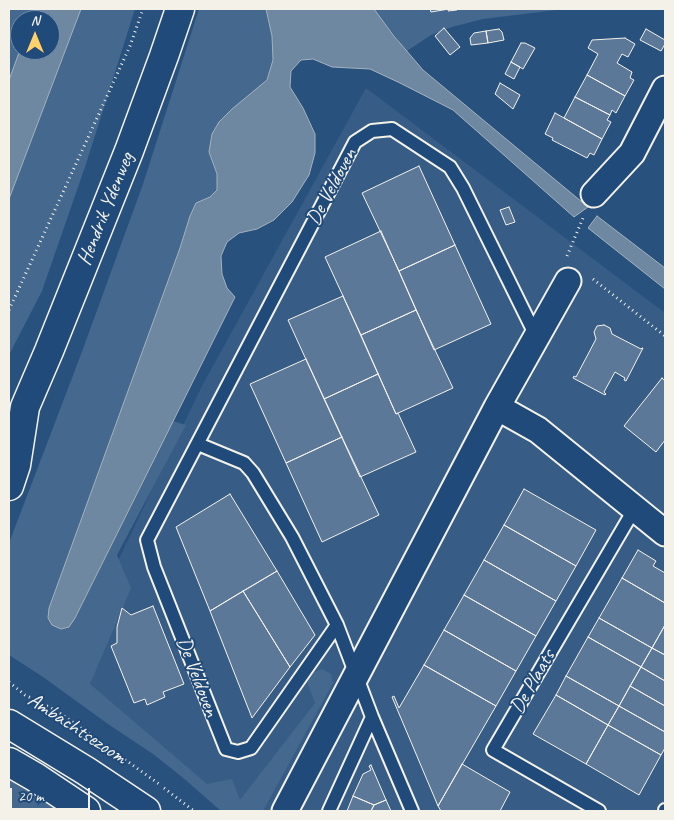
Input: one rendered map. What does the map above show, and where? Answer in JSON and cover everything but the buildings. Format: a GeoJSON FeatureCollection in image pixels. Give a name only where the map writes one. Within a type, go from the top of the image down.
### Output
{"type":"FeatureCollection","features":[{"type":"Feature","properties":{"kind":"main road","name":"Hendrik Ydenweg"},"geometry":{"type":"LineString","coordinates":[[9,486],[16,465],[17,418],[49,351],[129,151],[180,9]]}},
{"type":"Feature","properties":{"kind":"main road","name":"Ambachtsezoom"},"geometry":{"type":"LineString","coordinates":[[9,724],[86,771],[146,811]]}},
{"type":"Feature","properties":{"kind":"main road"},"geometry":{"type":"LineString","coordinates":[[9,762],[86,811]]}},
{"type":"Feature","properties":{"kind":"street"},"geometry":{"type":"LineString","coordinates":[[594,194],[632,153],[665,89]]}},
{"type":"Feature","properties":{"kind":"street"},"geometry":{"type":"LineString","coordinates":[[286,811],[570,271]]}},
{"type":"Feature","properties":{"kind":"street"},"geometry":{"type":"LineString","coordinates":[[497,407],[538,430],[665,533]]}},
{"type":"Feature","properties":{"kind":"lane","name":"De Veldoven"},"geometry":{"type":"LineString","coordinates":[[337,624],[251,748],[238,752],[226,749],[154,567],[147,540],[356,142],[372,131],[392,129],[450,167],[463,188],[536,336]]}},
{"type":"Feature","properties":{"kind":"lane"},"geometry":{"type":"LineString","coordinates":[[198,444],[244,463],[253,473],[292,537],[337,624],[372,717],[412,811]]}},
{"type":"Feature","properties":{"kind":"lane","name":"De Plaats"},"geometry":{"type":"LineString","coordinates":[[599,811],[493,750],[635,508]]}},
{"type":"Feature","properties":{"kind":"lane"},"geometry":{"type":"LineString","coordinates":[[329,811],[372,717]]}},
{"type":"Feature","properties":{"kind":"path","name":"Hendrik Ydenweg"},"geometry":{"type":"LineString","coordinates":[[9,310],[130,46],[143,9]]}},
{"type":"Feature","properties":{"kind":"path"},"geometry":{"type":"LineString","coordinates":[[570,271],[566,257],[575,236]]}},
{"type":"Feature","properties":{"kind":"path"},"geometry":{"type":"LineString","coordinates":[[592,277],[665,336]]}},
{"type":"Feature","properties":{"kind":"path","name":"Ambachtsezoom"},"geometry":{"type":"LineString","coordinates":[[9,682],[24,695],[57,711],[194,811]]}},
{"type":"Feature","properties":{"kind":"shaded area"},"geometry":{"type":"Polygon","coordinates":[[[9,9],[53,9],[10,10],[10,60],[34,60],[9,130],[9,9]]]}},
{"type":"Feature","properties":{"kind":"shaded area"},"geometry":{"type":"Polygon","coordinates":[[[81,9],[135,9],[86,164],[42,291],[9,355],[9,199],[81,9]]]}},
{"type":"Feature","properties":{"kind":"shaded area"},"geometry":{"type":"Polygon","coordinates":[[[81,9],[9,199],[9,80],[16,60],[60,60],[60,10],[36,10],[81,9]]]}},
{"type":"Feature","properties":{"kind":"shaded area"},"geometry":{"type":"Polygon","coordinates":[[[199,9],[266,9],[272,36],[273,60],[267,79],[254,92],[209,152],[217,174],[217,190],[210,197],[196,203],[190,216],[49,608],[75,618],[173,421],[186,425],[117,555],[131,588],[90,684],[207,784],[232,779],[240,800],[315,703],[307,682],[314,672],[322,669],[331,674],[333,683],[263,811],[221,811],[153,754],[9,655],[9,543],[143,184],[199,9]]]}},
{"type":"Feature","properties":{"kind":"shaded area"},"geometry":{"type":"Polygon","coordinates":[[[266,9],[374,9],[423,70],[588,207],[574,217],[453,110],[370,69],[332,67],[313,59],[301,60],[291,71],[290,87],[303,108],[315,134],[315,153],[309,175],[292,202],[274,220],[257,229],[239,233],[227,242],[221,256],[222,274],[227,288],[235,297],[75,618],[69,627],[61,629],[52,625],[48,618],[49,608],[190,216],[196,203],[210,197],[217,190],[217,174],[209,152],[212,134],[219,122],[232,109],[267,80],[273,60],[272,36],[266,9]]]}},
{"type":"Feature","properties":{"kind":"shaded area"},"geometry":{"type":"Polygon","coordinates":[[[374,9],[564,9],[483,19],[452,27],[431,35],[407,51],[374,9]]]}},
{"type":"Feature","properties":{"kind":"shaded area"},"geometry":{"type":"Polygon","coordinates":[[[366,88],[665,313],[665,811],[221,811],[63,675],[202,386],[366,88]]]}},
{"type":"Feature","properties":{"kind":"shaded area"},"geometry":{"type":"Polygon","coordinates":[[[597,216],[665,268],[665,289],[588,228],[597,216]]]}},
{"type":"Feature","properties":{"kind":"shaded area"},"geometry":{"type":"Polygon","coordinates":[[[9,772],[72,811],[9,811],[9,772]]]}}]}
